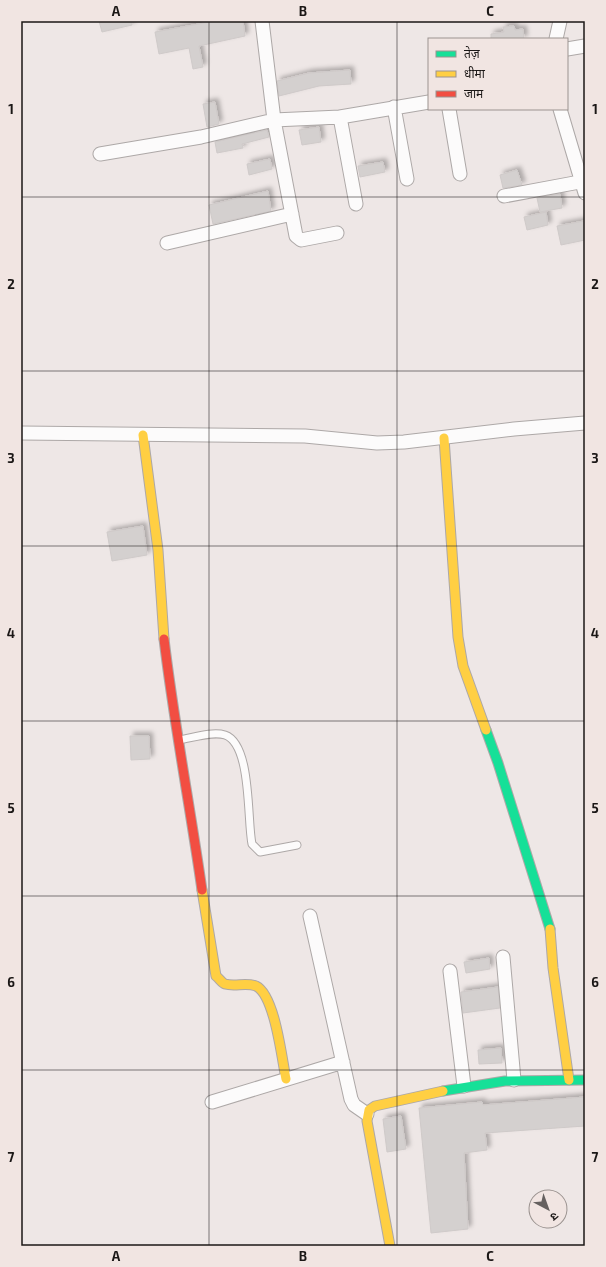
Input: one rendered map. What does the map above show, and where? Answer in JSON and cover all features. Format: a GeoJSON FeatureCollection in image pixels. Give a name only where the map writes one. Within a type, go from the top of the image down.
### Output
{"type":"FeatureCollection","features":[{"type":"Feature","properties":{"kind":"street"},"geometry":{"type":"LineString","coordinates":[[268,21],[262,21],[274,120],[296,236],[298,239],[337,233]]}},
{"type":"Feature","properties":{"kind":"street"},"geometry":{"type":"LineString","coordinates":[[556,38],[560,21]]}},
{"type":"Feature","properties":{"kind":"street"},"geometry":{"type":"LineString","coordinates":[[568,49],[585,46]]}},
{"type":"Feature","properties":{"kind":"street"},"geometry":{"type":"LineString","coordinates":[[100,154],[201,137],[274,120],[340,117],[428,102]]}},
{"type":"Feature","properties":{"kind":"street"},"geometry":{"type":"LineString","coordinates":[[394,107],[407,179]]}},
{"type":"Feature","properties":{"kind":"street"},"geometry":{"type":"LineString","coordinates":[[449,110],[460,174]]}},
{"type":"Feature","properties":{"kind":"street"},"geometry":{"type":"LineString","coordinates":[[504,196],[583,185],[560,110]]}},
{"type":"Feature","properties":{"kind":"street"},"geometry":{"type":"LineString","coordinates":[[340,117],[356,204]]}},
{"type":"Feature","properties":{"kind":"street"},"geometry":{"type":"LineString","coordinates":[[167,243],[292,214]]}},
{"type":"Feature","properties":{"kind":"street"},"geometry":{"type":"LineString","coordinates":[[21,433],[305,436],[377,443],[404,442],[514,429],[585,423]]}},
{"type":"Feature","properties":{"kind":"street"},"geometry":{"type":"LineString","coordinates":[[143,435],[158,550],[165,644],[172,706],[179,740],[214,970],[216,976],[225,984],[254,985],[260,988],[268,999],[286,1079]]}},
{"type":"Feature","properties":{"kind":"street"},"geometry":{"type":"LineString","coordinates":[[444,438],[458,630],[463,666],[481,720],[498,763],[550,928],[553,968],[569,1080]]}},
{"type":"Feature","properties":{"kind":"street"},"geometry":{"type":"LineString","coordinates":[[310,916],[351,1099],[358,1109],[367,1114]]}},
{"type":"Feature","properties":{"kind":"street"},"geometry":{"type":"LineString","coordinates":[[503,957],[514,1080]]}},
{"type":"Feature","properties":{"kind":"street"},"geometry":{"type":"LineString","coordinates":[[450,971],[464,1086]]}},
{"type":"Feature","properties":{"kind":"street"},"geometry":{"type":"LineString","coordinates":[[212,1102],[343,1062]]}},
{"type":"Feature","properties":{"kind":"street"},"geometry":{"type":"LineString","coordinates":[[367,1114],[375,1106],[464,1086],[514,1080],[585,1080]]}},
{"type":"Feature","properties":{"kind":"street"},"geometry":{"type":"LineString","coordinates":[[367,1114],[390,1246]]}},
{"type":"Feature","properties":{"kind":"lane"},"geometry":{"type":"LineString","coordinates":[[179,740],[217,734],[226,735],[232,740],[241,754],[244,768],[252,844],[260,852],[298,845]]}},
{"type":"Feature","properties":{"kind":"building"},"geometry":{"type":"Polygon","coordinates":[[[99,21],[132,21],[132,25],[102,32],[99,21]]]}},
{"type":"Feature","properties":{"kind":"building"},"geometry":{"type":"Polygon","coordinates":[[[215,21],[243,21],[245,36],[199,46],[203,67],[193,69],[189,48],[159,54],[155,32],[215,21]]]}},
{"type":"Feature","properties":{"kind":"building"},"geometry":{"type":"Polygon","coordinates":[[[514,26],[515,30],[523,29],[524,38],[491,38],[491,34],[504,32],[503,27],[514,26]]]}},
{"type":"Feature","properties":{"kind":"building"},"geometry":{"type":"Polygon","coordinates":[[[350,70],[351,84],[319,86],[279,96],[277,81],[309,73],[350,70]]]}},
{"type":"Feature","properties":{"kind":"building"},"geometry":{"type":"Polygon","coordinates":[[[215,102],[219,124],[207,127],[203,104],[215,102]]]}},
{"type":"Feature","properties":{"kind":"building"},"geometry":{"type":"Polygon","coordinates":[[[319,127],[321,142],[302,145],[299,130],[319,127]]]}},
{"type":"Feature","properties":{"kind":"building"},"geometry":{"type":"Polygon","coordinates":[[[267,130],[269,137],[242,144],[243,148],[217,153],[215,142],[267,130]]]}},
{"type":"Feature","properties":{"kind":"building"},"geometry":{"type":"Polygon","coordinates":[[[270,159],[272,169],[249,175],[247,164],[270,159]]]}},
{"type":"Feature","properties":{"kind":"building"},"geometry":{"type":"Polygon","coordinates":[[[383,162],[385,172],[360,177],[358,166],[383,162]]]}},
{"type":"Feature","properties":{"kind":"building"},"geometry":{"type":"Polygon","coordinates":[[[517,170],[522,185],[503,188],[500,175],[517,170]]]}},
{"type":"Feature","properties":{"kind":"building"},"geometry":{"type":"Polygon","coordinates":[[[268,191],[271,211],[213,224],[209,205],[268,191]]]}},
{"type":"Feature","properties":{"kind":"building"},"geometry":{"type":"Polygon","coordinates":[[[560,194],[562,208],[540,212],[537,198],[560,194]]]}},
{"type":"Feature","properties":{"kind":"building"},"geometry":{"type":"Polygon","coordinates":[[[546,212],[548,225],[527,230],[524,217],[546,212]]]}},
{"type":"Feature","properties":{"kind":"building"},"geometry":{"type":"Polygon","coordinates":[[[584,221],[585,240],[561,245],[557,226],[584,221]]]}},
{"type":"Feature","properties":{"kind":"building"},"geometry":{"type":"Polygon","coordinates":[[[143,526],[147,555],[112,561],[107,532],[143,526]]]}},
{"type":"Feature","properties":{"kind":"building"},"geometry":{"type":"Polygon","coordinates":[[[130,736],[149,736],[150,759],[131,760],[130,736]]]}},
{"type":"Feature","properties":{"kind":"building"},"geometry":{"type":"Polygon","coordinates":[[[489,958],[490,969],[466,973],[464,962],[489,958]]]}},
{"type":"Feature","properties":{"kind":"building"},"geometry":{"type":"Polygon","coordinates":[[[498,987],[500,1008],[463,1013],[461,992],[498,987]]]}},
{"type":"Feature","properties":{"kind":"building"},"geometry":{"type":"Polygon","coordinates":[[[501,1048],[502,1063],[479,1064],[478,1050],[501,1048]]]}},
{"type":"Feature","properties":{"kind":"building"},"geometry":{"type":"Polygon","coordinates":[[[585,1097],[585,1126],[485,1133],[487,1150],[464,1153],[468,1229],[431,1233],[419,1108],[482,1102],[483,1105],[585,1097]]]}},
{"type":"Feature","properties":{"kind":"building"},"geometry":{"type":"Polygon","coordinates":[[[401,1116],[406,1149],[387,1152],[383,1119],[401,1116]]]}},
{"type":"Feature","properties":{"kind":"traffic: fast"},"geometry":{"type":"LineString","coordinates":[[486,730],[498,763],[550,929]]}},
{"type":"Feature","properties":{"kind":"traffic: fast"},"geometry":{"type":"LineString","coordinates":[[443,1091],[505,1081],[585,1080]]}},
{"type":"Feature","properties":{"kind":"traffic: slow"},"geometry":{"type":"LineString","coordinates":[[143,435],[158,550],[164,639]]}},
{"type":"Feature","properties":{"kind":"traffic: slow"},"geometry":{"type":"LineString","coordinates":[[444,438],[458,637],[463,666],[486,730]]}},
{"type":"Feature","properties":{"kind":"traffic: slow"},"geometry":{"type":"LineString","coordinates":[[202,890],[216,976],[225,984],[252,985],[256,986],[263,992],[273,1014],[277,1029],[286,1079]]}},
{"type":"Feature","properties":{"kind":"traffic: slow"},"geometry":{"type":"LineString","coordinates":[[550,929],[553,968],[569,1080]]}},
{"type":"Feature","properties":{"kind":"traffic: slow"},"geometry":{"type":"LineString","coordinates":[[390,1246],[367,1121],[369,1110],[375,1106],[443,1091]]}},
{"type":"Feature","properties":{"kind":"traffic: jam"},"geometry":{"type":"LineString","coordinates":[[164,639],[172,702],[202,890]]}}]}
